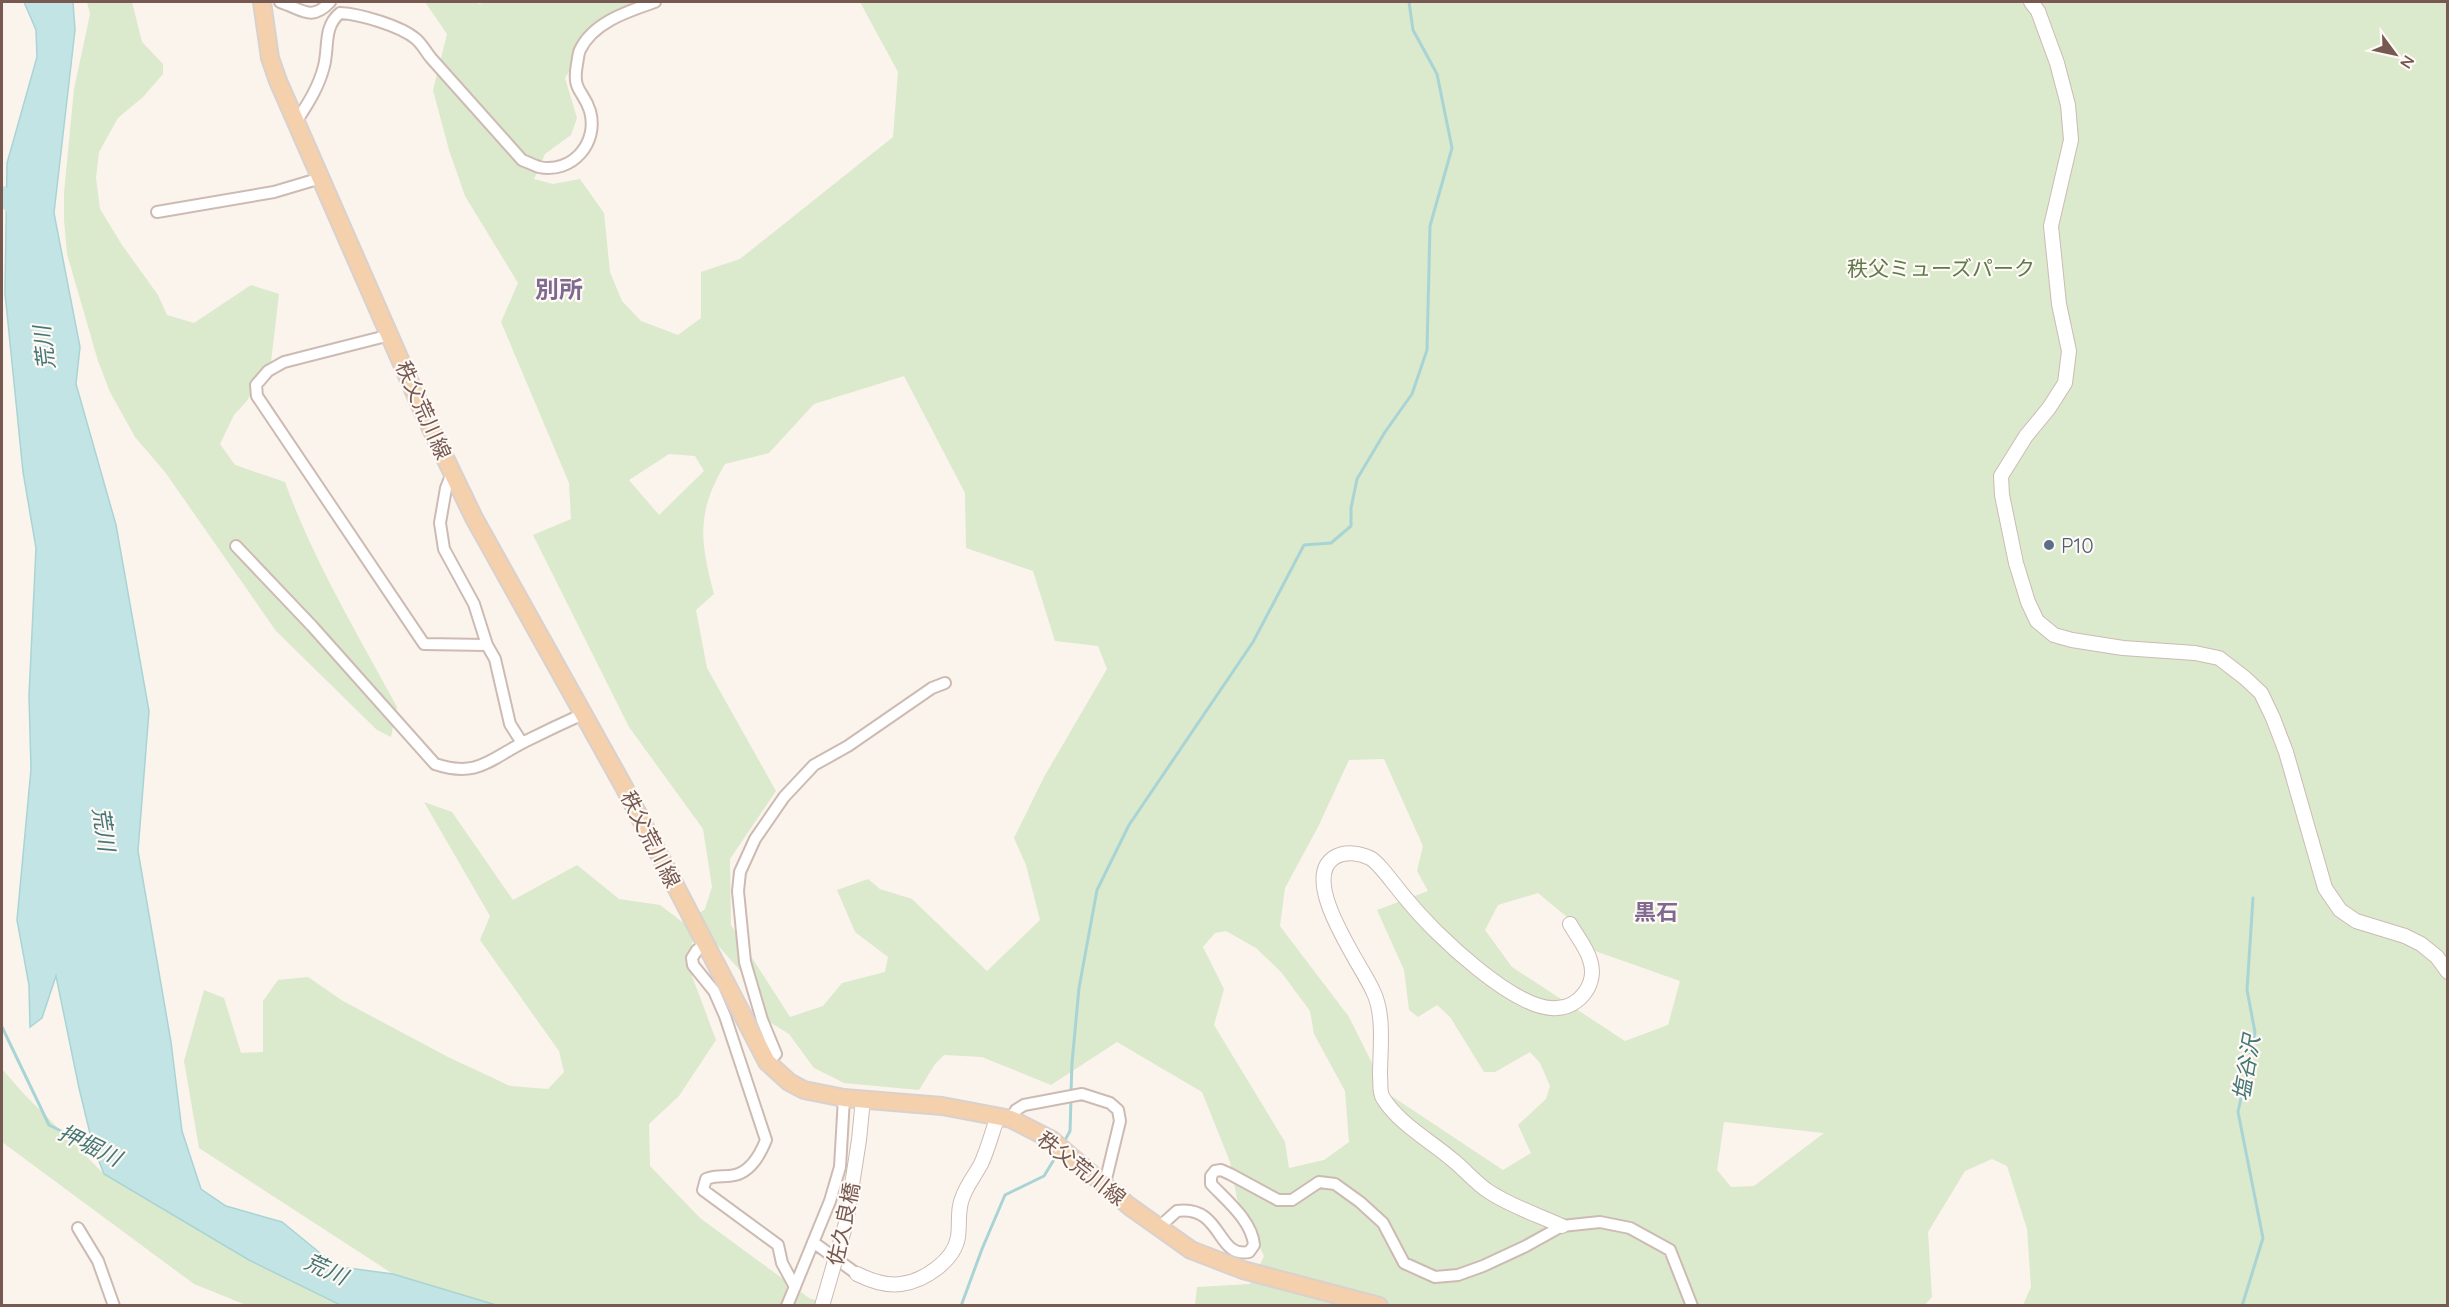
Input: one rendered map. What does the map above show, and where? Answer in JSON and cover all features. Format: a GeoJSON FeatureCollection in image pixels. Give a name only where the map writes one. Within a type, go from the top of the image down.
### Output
{"type":"FeatureCollection","features":[{"type":"Feature","properties":{"kind":"main road","name":"秩父荒川線"},"geometry":{"type":"LineString","coordinates":[[262,2],[270,58],[296,122],[452,473],[474,518],[624,787],[767,1062],[789,1082],[804,1090],[844,1098],[942,1106],[1004,1118],[1052,1140],[1158,1228],[1191,1250],[1224,1264],[1379,1305]]}},
{"type":"Feature","properties":{"kind":"street"},"geometry":{"type":"LineString","coordinates":[[280,2],[310,14],[318,12],[330,2]]}},
{"type":"Feature","properties":{"kind":"street"},"geometry":{"type":"LineString","coordinates":[[296,122],[312,97],[324,66],[327,34],[332,20],[340,13],[351,14],[406,32],[418,41],[430,58],[522,160],[540,167],[561,166],[576,160],[582,153],[588,145],[591,129],[590,111],[574,78],[580,50],[615,15],[655,2]]}},
{"type":"Feature","properties":{"kind":"street"},"geometry":{"type":"LineString","coordinates":[[2031,2],[2038,11],[2057,63],[2068,105],[2071,140],[2051,226],[2059,304],[2069,351],[2065,383],[2019,445],[2001,476],[2002,495],[2016,563],[2028,602],[2037,621],[2054,635],[2123,648],[2195,653],[2218,658],[2245,678],[2261,693],[2273,718],[2286,752],[2325,888],[2340,910],[2356,921],[2405,936],[2421,944],[2437,957],[2448,972]]}},
{"type":"Feature","properties":{"kind":"street"},"geometry":{"type":"LineString","coordinates":[[157,212],[274,192],[321,178]]}},
{"type":"Feature","properties":{"kind":"street"},"geometry":{"type":"LineString","coordinates":[[390,335],[284,362],[268,371],[256,385],[257,396],[424,644],[428,646],[487,645]]}},
{"type":"Feature","properties":{"kind":"street"},"geometry":{"type":"LineString","coordinates":[[452,473],[446,488],[440,523],[444,549],[474,604],[487,645],[495,659],[510,724],[522,744]]}},
{"type":"Feature","properties":{"kind":"street"},"geometry":{"type":"LineString","coordinates":[[236,546],[312,626],[435,764],[452,770],[485,765],[583,714]]}},
{"type":"Feature","properties":{"kind":"street"},"geometry":{"type":"LineString","coordinates":[[767,1062],[776,1054],[762,1020],[745,962],[738,891],[740,872],[755,839],[784,796],[814,765],[848,746],[932,688],[945,682]]}},
{"type":"Feature","properties":{"kind":"street"},"geometry":{"type":"LineString","coordinates":[[1562,1226],[1488,1191],[1394,1112],[1381,1096],[1379,1011],[1374,992],[1334,918],[1323,885],[1323,874],[1333,858],[1343,853],[1372,858],[1411,905],[1448,944],[1481,972],[1538,1005],[1555,1009],[1572,1006],[1587,991],[1592,976],[1590,960],[1570,924]]}},
{"type":"Feature","properties":{"kind":"street"},"geometry":{"type":"LineString","coordinates":[[705,945],[697,950],[692,958],[693,965],[714,991],[725,1016],[766,1140],[762,1152],[751,1166],[736,1175],[718,1174],[706,1179],[704,1190],[778,1245],[782,1263],[795,1287]]}},
{"type":"Feature","properties":{"kind":"street"},"geometry":{"type":"LineString","coordinates":[[813,1242],[857,1274],[877,1283],[901,1284],[938,1268],[952,1252],[958,1237],[959,1209],[963,1194],[1004,1118],[1024,1105],[1082,1094],[1110,1103],[1118,1110],[1120,1121],[1105,1184]]}},
{"type":"Feature","properties":{"kind":"street"},"geometry":{"type":"LineString","coordinates":[[787,1305],[830,1201],[840,1167],[844,1098]]}},
{"type":"Feature","properties":{"kind":"street","name":"佐久良橋"},"geometry":{"type":"LineString","coordinates":[[822,1305],[846,1223],[863,1099]]}},
{"type":"Feature","properties":{"kind":"street"},"geometry":{"type":"LineString","coordinates":[[1158,1228],[1178,1211],[1196,1211],[1204,1215],[1232,1250],[1249,1252],[1254,1245],[1253,1236],[1240,1216],[1211,1184],[1211,1176],[1215,1171],[1221,1170],[1278,1200],[1292,1200],[1319,1182],[1335,1184],[1383,1223],[1404,1263],[1435,1277],[1458,1275],[1484,1266],[1562,1226],[1600,1222],[1629,1228],[1670,1250],[1692,1305]]}},
{"type":"Feature","properties":{"kind":"street"},"geometry":{"type":"LineString","coordinates":[[78,1228],[98,1261],[114,1305]]}},
{"type":"Feature","properties":{"kind":"green space"},"geometry":{"type":"Polygon","coordinates":[[[87,2],[132,2],[142,42],[163,64],[163,74],[143,97],[118,118],[99,152],[96,178],[100,209],[122,245],[158,295],[167,315],[194,323],[251,285],[279,294],[271,362],[246,402],[234,415],[220,444],[235,465],[285,482],[322,568],[397,707],[391,737],[377,730],[276,631],[165,472],[135,437],[110,392],[98,361],[67,254],[64,220],[64,193],[74,89],[90,14],[87,2]]]}},
{"type":"Feature","properties":{"kind":"green space","name":"秩父ミューズパーク"},"geometry":{"type":"Polygon","coordinates":[[[425,2],[477,2],[479,4],[486,2],[655,2],[592,36],[565,78],[577,118],[571,135],[545,154],[534,179],[553,184],[580,179],[604,213],[610,272],[622,301],[641,321],[678,335],[701,318],[701,272],[740,259],[893,137],[898,72],[860,2],[2447,2],[2447,1305],[2023,1305],[2031,1287],[2027,1229],[2007,1166],[1992,1159],[1965,1171],[1928,1232],[1932,1297],[1925,1305],[1195,1305],[1197,1287],[1250,1284],[1264,1256],[1237,1199],[1230,1162],[1202,1092],[1117,1042],[1051,1085],[982,1057],[944,1055],[935,1064],[919,1090],[844,1083],[814,1068],[789,1034],[768,1021],[762,995],[713,940],[694,938],[686,960],[716,1040],[679,1096],[649,1124],[650,1166],[700,1218],[809,1298],[830,1305],[496,1305],[393,1274],[199,1148],[184,1061],[204,990],[224,998],[241,1053],[263,1052],[263,1001],[278,980],[308,977],[343,1001],[448,1057],[510,1086],[548,1089],[564,1072],[559,1051],[480,940],[490,916],[424,802],[452,812],[513,900],[577,865],[619,899],[660,905],[685,924],[705,909],[712,887],[703,829],[629,727],[533,535],[571,519],[569,483],[501,322],[518,283],[465,196],[449,150],[433,90],[447,34],[425,2]],[[904,376],[814,404],[769,453],[725,464],[716,481],[709,498],[703,528],[706,558],[714,594],[696,610],[707,668],[776,791],[730,859],[731,925],[790,1017],[823,1006],[842,983],[885,972],[888,957],[855,932],[837,890],[868,879],[880,889],[912,899],[987,971],[1040,920],[1026,865],[1014,838],[1044,777],[1107,669],[1098,646],[1055,641],[1033,571],[966,548],[965,493],[904,376]],[[669,454],[629,480],[659,515],[704,471],[695,456],[669,454]],[[1384,759],[1349,760],[1318,827],[1285,888],[1280,926],[1349,1017],[1387,1093],[1503,1170],[1531,1153],[1518,1125],[1546,1099],[1550,1086],[1540,1063],[1530,1052],[1495,1072],[1484,1072],[1450,1017],[1437,1005],[1418,1017],[1409,1010],[1404,970],[1377,910],[1428,891],[1417,871],[1423,846],[1384,759]],[[1538,893],[1498,905],[1485,930],[1512,967],[1625,1041],[1668,1025],[1680,981],[1595,951],[1567,917],[1538,893]],[[1226,931],[1215,933],[1203,947],[1224,989],[1214,1025],[1285,1142],[1289,1168],[1324,1160],[1349,1142],[1345,1091],[1314,1034],[1310,1011],[1281,972],[1256,948],[1226,931]],[[1724,1122],[1717,1170],[1731,1187],[1754,1186],[1824,1133],[1724,1122]]]}},
{"type":"Feature","properties":{"kind":"green space"},"geometry":{"type":"Polygon","coordinates":[[[2,1069],[104,1174],[249,1260],[338,1305],[246,1305],[194,1284],[2,1142],[2,1069]]]}},
{"type":"Feature","properties":{"kind":"water"},"geometry":{"type":"Polygon","coordinates":[[[24,2],[73,2],[75,30],[54,213],[80,347],[76,384],[116,525],[149,711],[138,851],[171,1042],[182,1131],[201,1189],[226,1206],[282,1222],[341,1267],[393,1274],[496,1305],[340,1305],[249,1260],[104,1174],[93,1146],[56,976],[42,1018],[30,1027],[29,985],[17,920],[31,769],[29,696],[36,548],[23,472],[5,293],[7,163],[37,57],[36,30],[24,2]]]}},
{"type":"Feature","properties":{"kind":"waterway"},"geometry":{"type":"LineString","coordinates":[[1071,1093],[1079,988],[1097,890],[1129,825],[1253,642],[1304,545],[1331,543],[1351,526],[1351,508],[1357,479],[1385,432],[1412,394],[1427,350],[1430,226],[1452,148],[1437,74],[1413,30],[1409,2]]}},
{"type":"Feature","properties":{"kind":"waterway","name":"荒川"},"geometry":{"type":"LineString","coordinates":[[2,195],[23,215]]}},
{"type":"Feature","properties":{"kind":"waterway","name":"塩谷沢"},"geometry":{"type":"LineString","coordinates":[[2242,1306],[2263,1238],[2238,1112],[2255,1032],[2247,990],[2253,898]]}},
{"type":"Feature","properties":{"kind":"waterway","name":"押堀川"},"geometry":{"type":"LineString","coordinates":[[2,1027],[49,1125],[95,1148]]}},
{"type":"Feature","properties":{"kind":"waterway"},"geometry":{"type":"LineString","coordinates":[[1064,1142],[1070,1131],[1071,1099]]}},
{"type":"Feature","properties":{"kind":"waterway"},"geometry":{"type":"LineString","coordinates":[[961,1306],[1005,1195],[1044,1176],[1058,1153]]}},
{"type":"Feature","properties":{"kind":"place","name":"P10"},"geometry":{"type":"Point","coordinates":[2049,545]}},
{"type":"Feature","properties":{"kind":"district","name":"別所"},"geometry":{"type":"Point","coordinates":[559,289]}},
{"type":"Feature","properties":{"kind":"district","name":"黒石"},"geometry":{"type":"Point","coordinates":[1656,912]}}]}
